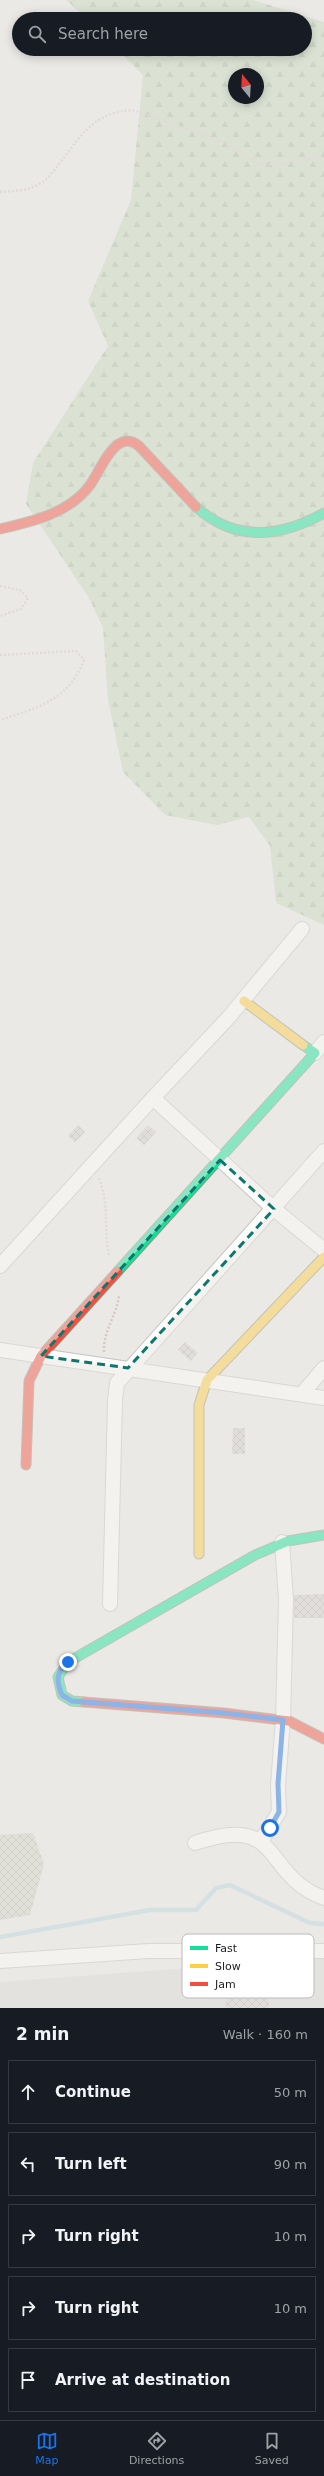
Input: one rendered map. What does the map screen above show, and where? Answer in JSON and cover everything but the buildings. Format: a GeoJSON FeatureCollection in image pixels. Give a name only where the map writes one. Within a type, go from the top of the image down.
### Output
{"type":"FeatureCollection","features":[{"type":"Feature","properties":{"kind":"street"},"geometry":{"type":"LineString","coordinates":[[0,529],[48,517],[85,491],[114,447],[126,441],[132,441],[143,451],[205,513],[237,530],[258,534],[278,534],[305,525],[324,513]]}},
{"type":"Feature","properties":{"kind":"street"},"geometry":{"type":"LineString","coordinates":[[0,1266],[153,1098],[244,1001],[302,929]]}},
{"type":"Feature","properties":{"kind":"street"},"geometry":{"type":"LineString","coordinates":[[244,1001],[314,1053]]}},
{"type":"Feature","properties":{"kind":"street"},"geometry":{"type":"LineString","coordinates":[[26,1465],[29,1381],[41,1356],[220,1160],[324,1042]]}},
{"type":"Feature","properties":{"kind":"street"},"geometry":{"type":"LineString","coordinates":[[153,1098],[274,1209],[324,1250]]}},
{"type":"Feature","properties":{"kind":"street"},"geometry":{"type":"LineString","coordinates":[[110,1604],[115,1400],[117,1383],[128,1368],[274,1209],[324,1151]]}},
{"type":"Feature","properties":{"kind":"street"},"geometry":{"type":"LineString","coordinates":[[199,1554],[199,1405],[207,1380],[324,1257]]}},
{"type":"Feature","properties":{"kind":"street"},"geometry":{"type":"LineString","coordinates":[[0,1350],[324,1398]]}},
{"type":"Feature","properties":{"kind":"street"},"geometry":{"type":"LineString","coordinates":[[302,1394],[324,1368]]}},
{"type":"Feature","properties":{"kind":"street"},"geometry":{"type":"LineString","coordinates":[[324,1536],[298,1537],[282,1542],[68,1662],[60,1668],[57,1679],[62,1695],[72,1701],[224,1713],[283,1720],[289,1721],[324,1739]]}},
{"type":"Feature","properties":{"kind":"street"},"geometry":{"type":"LineString","coordinates":[[261,1841],[279,1812],[278,1784],[283,1720],[286,1599],[282,1542]]}},
{"type":"Feature","properties":{"kind":"street"},"geometry":{"type":"LineString","coordinates":[[195,1842],[216,1835],[254,1836],[261,1841],[295,1883],[324,1898]]}},
{"type":"Feature","properties":{"kind":"street"},"geometry":{"type":"LineString","coordinates":[[314,1951],[324,1951]]}},
{"type":"Feature","properties":{"kind":"street"},"geometry":{"type":"LineString","coordinates":[[0,1961],[149,1952],[182,1952]]}},
{"type":"Feature","properties":{"kind":"path"},"geometry":{"type":"LineString","coordinates":[[0,192],[26,190],[41,183],[50,175],[85,130],[102,116],[119,111],[133,110],[223,142],[260,164],[277,165],[313,157],[324,159]]}},
{"type":"Feature","properties":{"kind":"path"},"geometry":{"type":"LineString","coordinates":[[0,586],[20,590],[28,598],[21,609],[0,616]]}},
{"type":"Feature","properties":{"kind":"path"},"geometry":{"type":"LineString","coordinates":[[0,655],[76,652],[84,660],[77,679],[47,705],[0,720]]}},
{"type":"Feature","properties":{"kind":"highlighted area"},"geometry":{"type":"Polygon","coordinates":[[[220,1160],[274,1209],[128,1368],[41,1356],[220,1160]]]}},
{"type":"Feature","properties":{"kind":"shaded area"},"geometry":{"type":"Polygon","coordinates":[[[33,1833],[44,1864],[30,1915],[0,1920],[0,1835],[33,1833]]]}},
{"type":"Feature","properties":{"kind":"shaded area"},"geometry":{"type":"Polygon","coordinates":[[[324,1958],[324,2008],[0,2008],[0,1982],[182,1969],[182,1998],[314,1998],[314,1959],[324,1958]]]}},
{"type":"Feature","properties":{"kind":"green space"},"geometry":{"type":"Polygon","coordinates":[[[66,0],[253,0],[292,12],[79,12],[66,0]]]}},
{"type":"Feature","properties":{"kind":"green space"},"geometry":{"type":"Polygon","coordinates":[[[312,18],[324,22],[324,925],[276,903],[270,846],[249,817],[217,825],[165,815],[123,772],[108,700],[103,628],[89,598],[26,504],[33,463],[108,346],[88,301],[131,200],[143,75],[124,56],[312,56],[312,18]]]}},
{"type":"Feature","properties":{"kind":"waterway"},"geometry":{"type":"LineString","coordinates":[[0,1937],[150,1910],[196,1910],[216,1888],[230,1885],[310,1923],[324,1924]]}},
{"type":"Feature","properties":{"kind":"traffic: fast"},"geometry":{"type":"LineString","coordinates":[[196,507],[211,519],[227,526],[243,531],[259,532],[275,531],[291,527],[324,513]]}},
{"type":"Feature","properties":{"kind":"traffic: fast"},"geometry":{"type":"LineString","coordinates":[[118,1271],[315,1053],[303,1045]]}},
{"type":"Feature","properties":{"kind":"traffic: fast"},"geometry":{"type":"LineString","coordinates":[[84,1702],[72,1701],[62,1695],[58,1677],[68,1662],[255,1555],[288,1541],[324,1535]]}},
{"type":"Feature","properties":{"kind":"traffic: slow"},"geometry":{"type":"LineString","coordinates":[[244,1001],[303,1045]]}},
{"type":"Feature","properties":{"kind":"traffic: slow"},"geometry":{"type":"LineString","coordinates":[[199,1554],[199,1405],[207,1380],[324,1257]]}},
{"type":"Feature","properties":{"kind":"traffic: jam"},"geometry":{"type":"LineString","coordinates":[[0,529],[49,515],[72,503],[82,495],[90,485],[113,449],[120,443],[126,441],[134,442],[139,446],[196,507]]}},
{"type":"Feature","properties":{"kind":"traffic: jam"},"geometry":{"type":"LineString","coordinates":[[26,1465],[29,1381],[41,1356],[118,1271]]}},
{"type":"Feature","properties":{"kind":"traffic: jam"},"geometry":{"type":"LineString","coordinates":[[84,1702],[224,1713],[289,1721],[324,1739]]}},
{"type":"Feature","properties":{"kind":"route"},"geometry":{"type":"LineString","coordinates":[[68,1662],[60,1668],[57,1679],[62,1695],[72,1701],[224,1713],[283,1720],[278,1784],[279,1812],[270,1828]]}}]}
